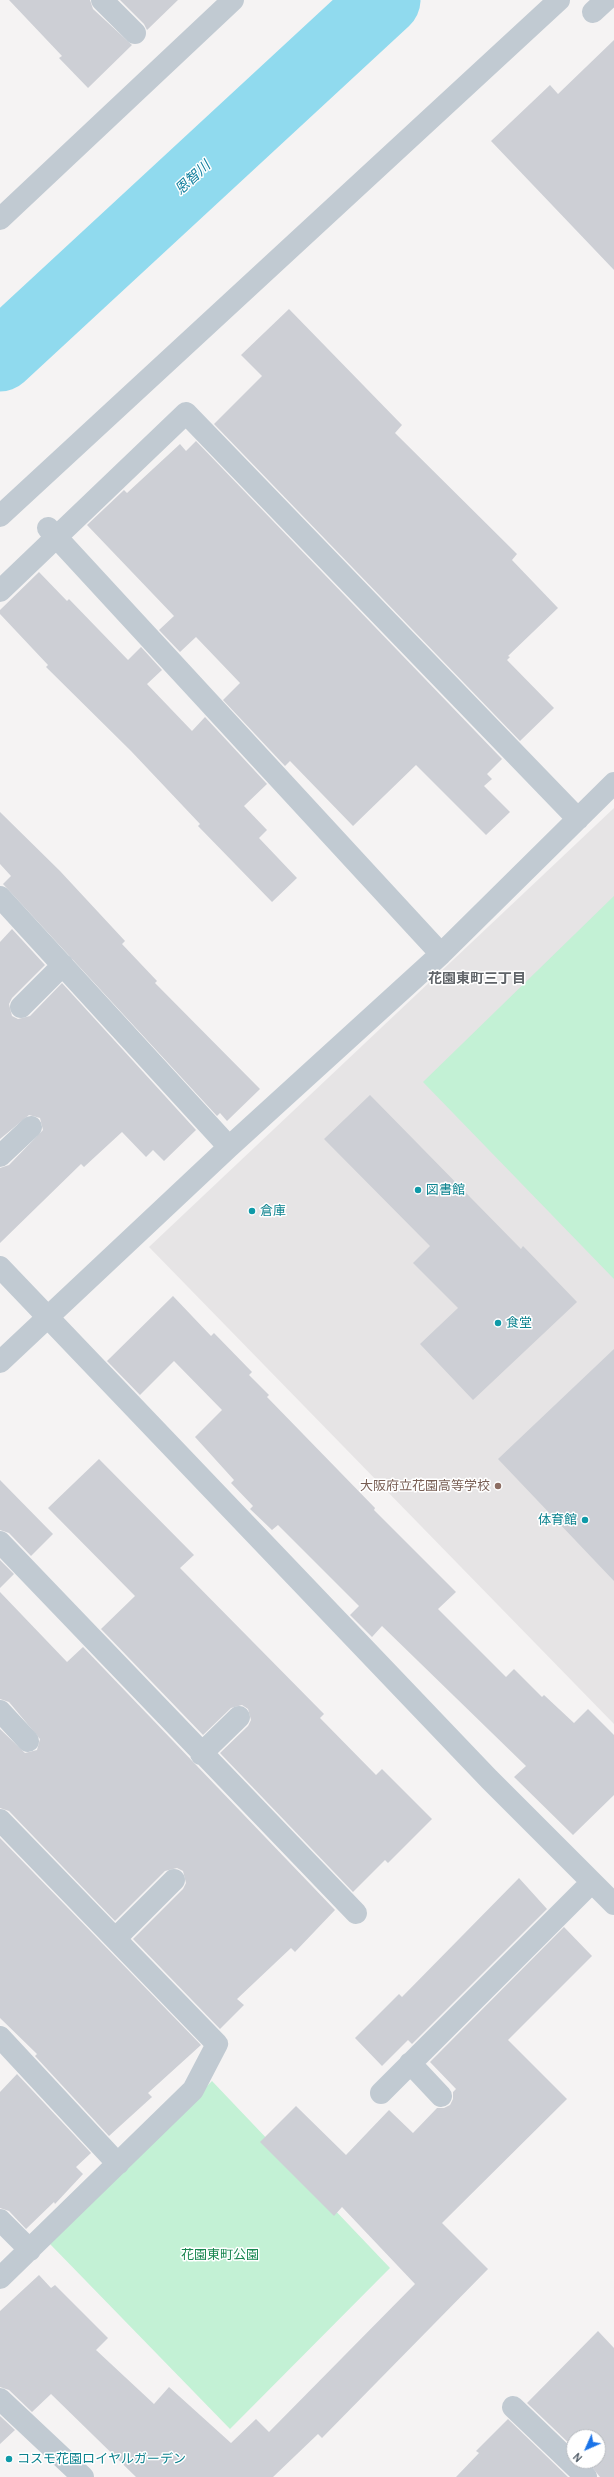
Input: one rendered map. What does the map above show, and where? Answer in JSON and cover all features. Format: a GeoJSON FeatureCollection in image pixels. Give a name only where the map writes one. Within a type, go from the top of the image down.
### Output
{"type":"FeatureCollection","features":[{"type":"Feature","properties":{"kind":"street"},"geometry":{"type":"LineString","coordinates":[[102,0],[135,34]]}},
{"type":"Feature","properties":{"kind":"street"},"geometry":{"type":"LineString","coordinates":[[0,219],[233,0]]}},
{"type":"Feature","properties":{"kind":"street"},"geometry":{"type":"LineString","coordinates":[[0,516],[559,0]]}},
{"type":"Feature","properties":{"kind":"street"},"geometry":{"type":"LineString","coordinates":[[0,591],[53,533],[186,413],[578,819]]}},
{"type":"Feature","properties":{"kind":"street"},"geometry":{"type":"LineString","coordinates":[[53,533],[441,954]]}},
{"type":"Feature","properties":{"kind":"street"},"geometry":{"type":"LineString","coordinates":[[0,1362],[229,1147],[441,954],[614,783]]}},
{"type":"Feature","properties":{"kind":"street"},"geometry":{"type":"LineString","coordinates":[[0,897],[229,1147]]}},
{"type":"Feature","properties":{"kind":"street"},"geometry":{"type":"LineString","coordinates":[[21,1007],[63,966]]}},
{"type":"Feature","properties":{"kind":"street"},"geometry":{"type":"LineString","coordinates":[[0,1156],[31,1127]]}},
{"type":"Feature","properties":{"kind":"street"},"geometry":{"type":"LineString","coordinates":[[0,1267],[484,1773],[614,1904]]}},
{"type":"Feature","properties":{"kind":"street"},"geometry":{"type":"LineString","coordinates":[[0,1542],[356,1913]]}},
{"type":"Feature","properties":{"kind":"street"},"geometry":{"type":"LineString","coordinates":[[0,1711],[28,1741]]}},
{"type":"Feature","properties":{"kind":"street"},"geometry":{"type":"LineString","coordinates":[[202,1754],[240,1717]]}},
{"type":"Feature","properties":{"kind":"street"},"geometry":{"type":"LineString","coordinates":[[0,1820],[116,1938],[217,2044],[193,2090],[0,2278]]}},
{"type":"Feature","properties":{"kind":"street"},"geometry":{"type":"LineString","coordinates":[[116,1938],[174,1880]]}},
{"type":"Feature","properties":{"kind":"street"},"geometry":{"type":"LineString","coordinates":[[381,2093],[592,1882]]}},
{"type":"Feature","properties":{"kind":"street"},"geometry":{"type":"LineString","coordinates":[[0,2037],[118,2164]]}},
{"type":"Feature","properties":{"kind":"street"},"geometry":{"type":"LineString","coordinates":[[410,2063],[441,2096]]}},
{"type":"Feature","properties":{"kind":"street"},"geometry":{"type":"LineString","coordinates":[[0,2220],[30,2250]]}},
{"type":"Feature","properties":{"kind":"street"},"geometry":{"type":"LineString","coordinates":[[0,2399],[82,2477]]}},
{"type":"Feature","properties":{"kind":"street"},"geometry":{"type":"LineString","coordinates":[[513,2407],[586,2477]]}},
{"type":"Feature","properties":{"kind":"shaded area","name":"大阪府立花園高等学校"},"geometry":{"type":"Polygon","coordinates":[[[614,808],[614,1724],[149,1247],[614,808]]]}},
{"type":"Feature","properties":{"kind":"green space"},"geometry":{"type":"Polygon","coordinates":[[[614,896],[614,1279],[423,1082],[614,896]]]}},
{"type":"Feature","properties":{"kind":"green space","name":"花園東町公園"},"geometry":{"type":"Polygon","coordinates":[[[212,2081],[390,2268],[230,2429],[50,2244],[212,2081]]]}},
{"type":"Feature","properties":{"kind":"building"},"geometry":{"type":"Polygon","coordinates":[[[9,0],[90,0],[93,9],[132,45],[88,88],[59,58],[62,56],[9,0]]]}},
{"type":"Feature","properties":{"kind":"building"},"geometry":{"type":"Polygon","coordinates":[[[120,0],[178,0],[147,30],[144,24],[120,0]]]}},
{"type":"Feature","properties":{"kind":"building"},"geometry":{"type":"Polygon","coordinates":[[[614,40],[614,270],[491,141],[550,85],[558,94],[614,40]]]}},
{"type":"Feature","properties":{"kind":"building"},"geometry":{"type":"Polygon","coordinates":[[[289,309],[402,425],[395,433],[517,554],[512,560],[558,608],[508,656],[510,657],[507,660],[554,708],[520,741],[214,424],[262,376],[241,355],[289,309]]]}},
{"type":"Feature","properties":{"kind":"building"},"geometry":{"type":"Polygon","coordinates":[[[196,441],[502,759],[487,774],[492,779],[484,786],[510,812],[486,835],[416,765],[353,826],[290,761],[285,766],[223,700],[240,683],[196,637],[180,652],[159,630],[174,616],[87,525],[124,490],[127,493],[180,444],[186,451],[196,441]]]}},
{"type":"Feature","properties":{"kind":"building"},"geometry":{"type":"Polygon","coordinates":[[[39,572],[67,601],[69,599],[128,660],[141,647],[162,670],[147,684],[192,731],[205,717],[267,784],[244,806],[267,830],[259,838],[297,878],[272,902],[198,826],[200,824],[131,751],[46,667],[48,665],[0,614],[0,610],[39,572]]]}},
{"type":"Feature","properties":{"kind":"building"},"geometry":{"type":"Polygon","coordinates":[[[0,812],[60,871],[125,941],[122,944],[157,981],[155,983],[260,1089],[227,1121],[220,1113],[217,1116],[3,884],[11,876],[0,864],[0,812]]]}},
{"type":"Feature","properties":{"kind":"building"},"geometry":{"type":"Polygon","coordinates":[[[12,929],[45,965],[12,998],[9,1004],[12,1016],[18,1019],[30,1016],[62,983],[196,1130],[164,1161],[153,1150],[146,1157],[122,1132],[84,1167],[81,1164],[0,1243],[0,1168],[9,1165],[43,1130],[40,1118],[29,1115],[0,1139],[0,942],[12,929]]]}},
{"type":"Feature","properties":{"kind":"building"},"geometry":{"type":"Polygon","coordinates":[[[370,1095],[521,1249],[523,1246],[577,1302],[473,1400],[420,1344],[458,1308],[413,1263],[430,1246],[324,1139],[370,1095]]]}},
{"type":"Feature","properties":{"kind":"building"},"geometry":{"type":"Polygon","coordinates":[[[173,1296],[211,1336],[214,1333],[252,1372],[249,1375],[269,1395],[267,1397],[375,1508],[374,1510],[456,1592],[438,1609],[506,1677],[514,1669],[542,1697],[544,1695],[574,1723],[588,1709],[614,1735],[614,1795],[573,1835],[514,1777],[526,1766],[382,1626],[372,1637],[350,1615],[359,1606],[278,1525],[272,1530],[250,1509],[253,1506],[231,1483],[234,1480],[195,1437],[222,1410],[174,1361],[140,1395],[107,1361],[173,1296]]]}},
{"type":"Feature","properties":{"kind":"building","name":"体育館"},"geometry":{"type":"Polygon","coordinates":[[[614,1349],[614,1581],[498,1459],[614,1349]]]}},
{"type":"Feature","properties":{"kind":"building"},"geometry":{"type":"Polygon","coordinates":[[[99,1459],[194,1555],[180,1568],[324,1714],[320,1718],[376,1775],[382,1769],[432,1819],[388,1863],[385,1860],[353,1892],[220,1753],[248,1726],[251,1720],[248,1709],[242,1705],[231,1708],[203,1735],[101,1629],[135,1596],[48,1508],[99,1459]]]}},
{"type":"Feature","properties":{"kind":"building"},"geometry":{"type":"Polygon","coordinates":[[[0,1480],[53,1534],[31,1556],[9,1533],[0,1530],[0,1480]]]}},
{"type":"Feature","properties":{"kind":"building"},"geometry":{"type":"Polygon","coordinates":[[[0,1560],[14,1574],[0,1588],[0,1560]]]}},
{"type":"Feature","properties":{"kind":"building"},"geometry":{"type":"Polygon","coordinates":[[[0,1592],[67,1662],[83,1647],[335,1910],[295,1952],[291,1948],[237,1999],[244,2005],[220,2029],[133,1939],[183,1889],[186,1883],[183,1871],[177,1868],[165,1871],[115,1921],[9,1811],[0,1808],[0,1729],[25,1753],[37,1750],[40,1739],[9,1702],[0,1699],[0,1592]]]}},
{"type":"Feature","properties":{"kind":"building"},"geometry":{"type":"Polygon","coordinates":[[[0,1838],[201,2045],[148,2093],[152,2097],[109,2136],[35,2056],[37,2054],[0,2018],[0,1838]]]}},
{"type":"Feature","properties":{"kind":"building"},"geometry":{"type":"Polygon","coordinates":[[[519,1878],[547,1909],[412,2044],[408,2040],[382,2066],[355,2038],[399,1994],[402,1997],[519,1878]]]}},
{"type":"Feature","properties":{"kind":"building"},"geometry":{"type":"Polygon","coordinates":[[[564,1927],[592,1956],[508,2040],[567,2099],[442,2223],[488,2269],[322,2438],[318,2434],[273,2477],[136,2477],[51,2394],[32,2412],[9,2390],[0,2387],[0,2311],[39,2275],[51,2288],[55,2285],[108,2338],[96,2350],[154,2404],[169,2387],[231,2443],[256,2419],[269,2432],[415,2284],[342,2207],[334,2216],[260,2142],[296,2106],[346,2155],[389,2110],[413,2133],[437,2108],[444,2108],[450,2105],[453,2099],[453,2092],[456,2089],[430,2062],[564,1927]]]}},
{"type":"Feature","properties":{"kind":"building"},"geometry":{"type":"Polygon","coordinates":[[[17,2074],[91,2153],[76,2167],[83,2174],[55,2204],[54,2202],[26,2229],[9,2211],[0,2208],[0,2092],[17,2074]]]}},
{"type":"Feature","properties":{"kind":"building"},"geometry":{"type":"Polygon","coordinates":[[[598,2331],[614,2348],[614,2477],[600,2477],[594,2469],[606,2469],[606,2429],[566,2429],[566,2440],[527,2403],[598,2331]]]}},
{"type":"Feature","properties":{"kind":"building"},"geometry":{"type":"Polygon","coordinates":[[[0,2416],[15,2430],[0,2444],[0,2416]]]}},
{"type":"Feature","properties":{"kind":"building"},"geometry":{"type":"Polygon","coordinates":[[[508,2419],[568,2477],[456,2477],[479,2453],[476,2451],[508,2419]]]}},
{"type":"Feature","properties":{"kind":"waterway","name":"恩智川"},"geometry":{"type":"LineString","coordinates":[[0,356],[385,0]]}},
{"type":"Feature","properties":{"kind":"place","name":"図書館"},"geometry":{"type":"Point","coordinates":[418,1190]}},
{"type":"Feature","properties":{"kind":"place","name":"倉庫"},"geometry":{"type":"Point","coordinates":[252,1211]}},
{"type":"Feature","properties":{"kind":"place","name":"食堂"},"geometry":{"type":"Point","coordinates":[498,1323]}},
{"type":"Feature","properties":{"kind":"place","name":"大阪府立花園高等学校"},"geometry":{"type":"Point","coordinates":[498,1486]}},
{"type":"Feature","properties":{"kind":"place","name":"体育館"},"geometry":{"type":"Point","coordinates":[585,1520]}},
{"type":"Feature","properties":{"kind":"place","name":"コスモ花園ロイヤルガーデン"},"geometry":{"type":"Point","coordinates":[9,2459]}},
{"type":"Feature","properties":{"kind":"district","name":"花園東町三丁目"},"geometry":{"type":"Point","coordinates":[477,979]}}]}
